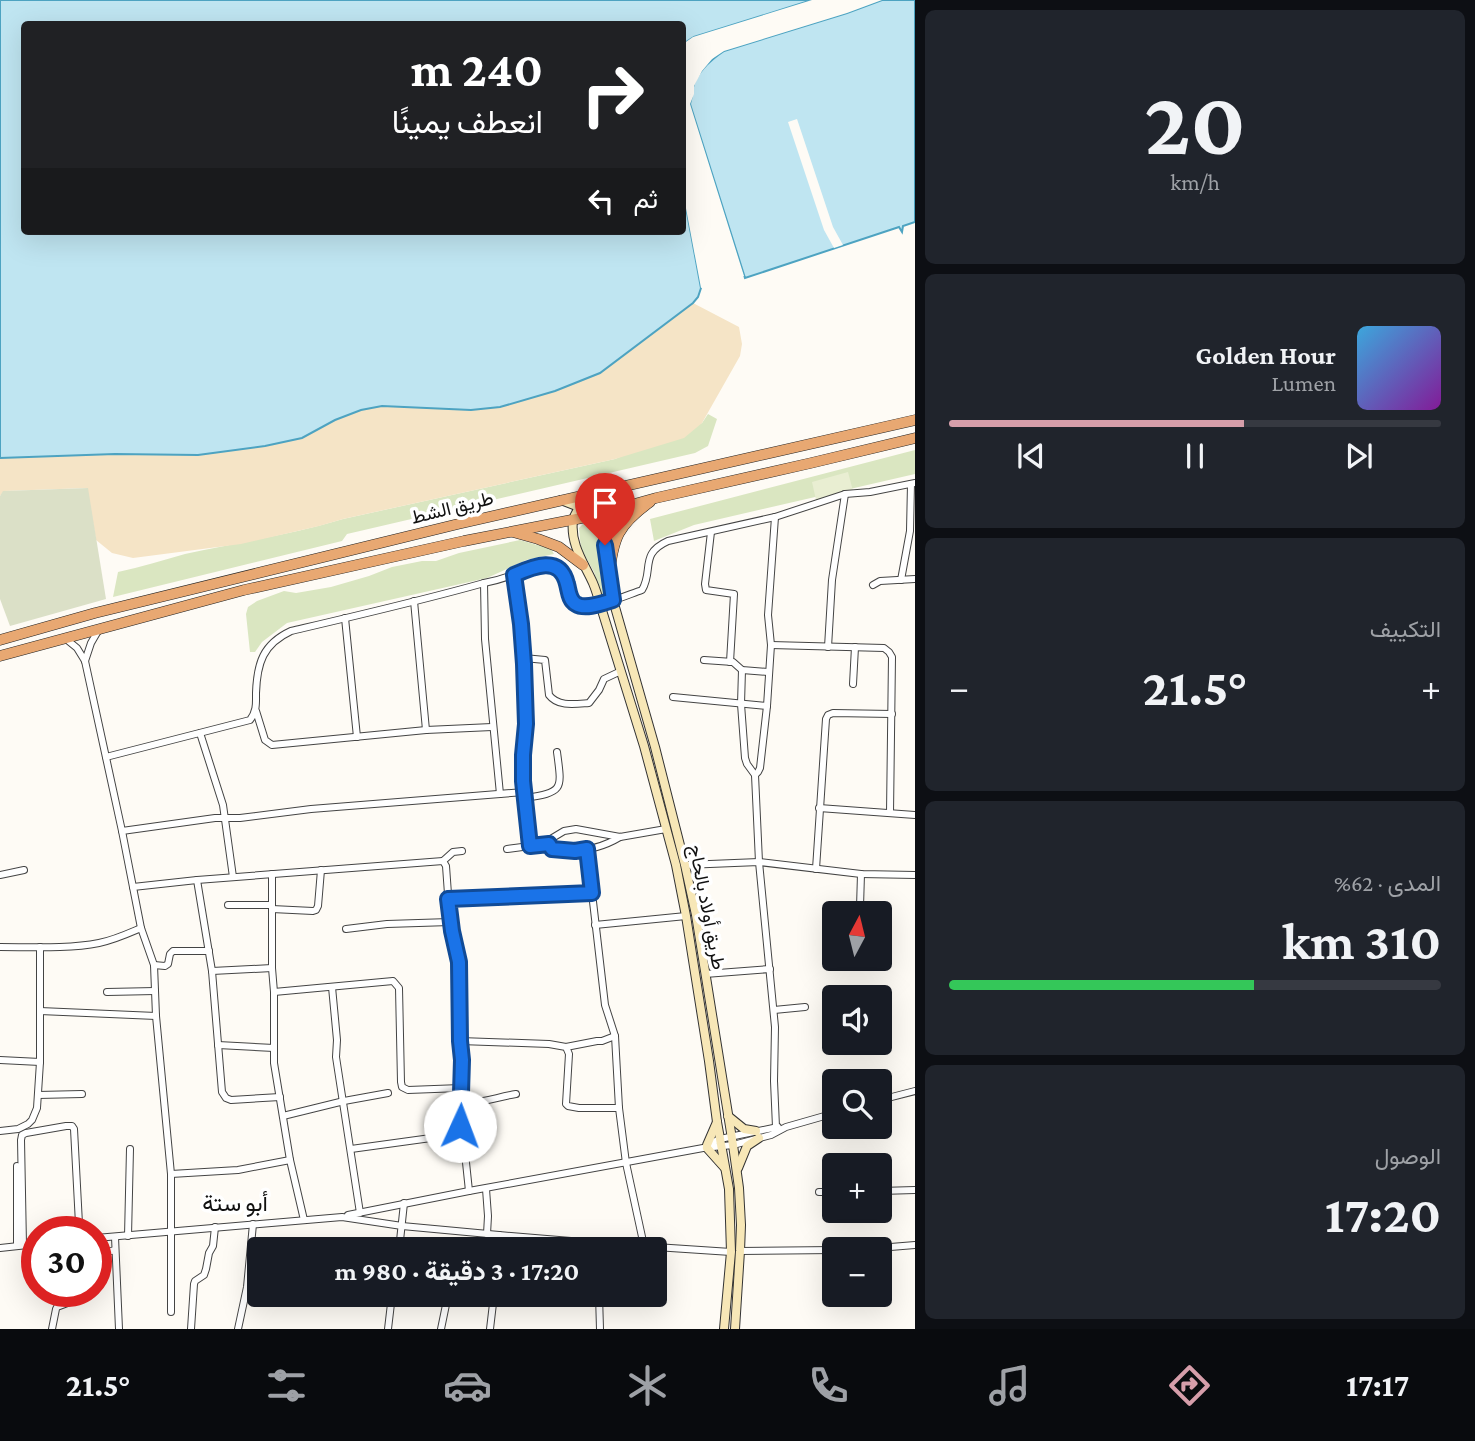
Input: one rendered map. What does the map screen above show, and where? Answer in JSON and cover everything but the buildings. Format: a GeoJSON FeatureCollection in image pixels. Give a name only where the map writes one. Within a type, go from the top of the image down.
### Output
{"type":"FeatureCollection","features":[{"type":"Feature","properties":{"kind":"highway","name":"طريق الشط"},"geometry":{"type":"LineString","coordinates":[[0,640],[95,613],[470,521],[915,420]]}},
{"type":"Feature","properties":{"kind":"highway","name":"طريق الشط"},"geometry":{"type":"LineString","coordinates":[[0,656],[244,590],[509,531],[592,516],[656,498],[915,438]]}},
{"type":"Feature","properties":{"kind":"highway"},"geometry":{"type":"LineString","coordinates":[[609,577],[613,548],[620,531],[634,514],[656,498]]}},
{"type":"Feature","properties":{"kind":"highway"},"geometry":{"type":"LineString","coordinates":[[509,531],[559,547],[583,565]]}},
{"type":"Feature","properties":{"kind":"main road"},"geometry":{"type":"LineString","coordinates":[[573,520],[579,507],[592,494]]}},
{"type":"Feature","properties":{"kind":"main road"},"geometry":{"type":"LineString","coordinates":[[561,500],[592,516]]}},
{"type":"Feature","properties":{"kind":"main road","name":"طريق أولاد بالحاج"},"geometry":{"type":"LineString","coordinates":[[592,516],[605,545],[613,600],[685,865],[696,915],[733,1141],[741,1225],[724,1329]]}},
{"type":"Feature","properties":{"kind":"main road","name":"طريق أولاد بالحاج"},"geometry":{"type":"LineString","coordinates":[[573,520],[578,555],[593,583],[644,746],[686,916],[726,1170],[735,1251],[735,1329]]}},
{"type":"Feature","properties":{"kind":"main road"},"geometry":{"type":"LineString","coordinates":[[728,1116],[744,1129],[758,1135],[747,1146],[737,1170]]}},
{"type":"Feature","properties":{"kind":"main road"},"geometry":{"type":"LineString","coordinates":[[717,1122],[705,1147],[726,1170]]}},
{"type":"Feature","properties":{"kind":"street"},"geometry":{"type":"LineString","coordinates":[[492,727],[270,744],[264,738],[256,712],[258,668],[271,644],[291,631],[514,575],[534,566],[553,566],[560,570],[565,576],[574,603],[583,606],[600,604],[642,590],[649,556],[660,544],[775,517],[845,494],[913,483],[901,580]]}},
{"type":"Feature","properties":{"kind":"street"},"geometry":{"type":"LineString","coordinates":[[828,647],[832,580],[845,494]]}},
{"type":"Feature","properties":{"kind":"street"},"geometry":{"type":"LineString","coordinates":[[755,775],[760,768],[767,706],[771,645],[768,615],[775,517]]}},
{"type":"Feature","properties":{"kind":"street"},"geometry":{"type":"LineString","coordinates":[[711,532],[706,590],[734,594],[730,662]]}},
{"type":"Feature","properties":{"kind":"street"},"geometry":{"type":"LineString","coordinates":[[514,575],[524,659],[524,795],[530,846]]}},
{"type":"Feature","properties":{"kind":"street"},"geometry":{"type":"LineString","coordinates":[[873,585],[880,581],[915,579]]}},
{"type":"Feature","properties":{"kind":"street"},"geometry":{"type":"LineString","coordinates":[[484,583],[485,639],[500,794]]}},
{"type":"Feature","properties":{"kind":"street"},"geometry":{"type":"LineString","coordinates":[[414,601],[426,730]]}},
{"type":"Feature","properties":{"kind":"street"},"geometry":{"type":"LineString","coordinates":[[345,618],[357,737]]}},
{"type":"Feature","properties":{"kind":"street"},"geometry":{"type":"LineString","coordinates":[[85,661],[100,628]]}},
{"type":"Feature","properties":{"kind":"street"},"geometry":{"type":"LineString","coordinates":[[64,638],[77,648],[85,661],[141,928],[154,965],[156,1016],[171,1174],[171,1312]]}},
{"type":"Feature","properties":{"kind":"street"},"geometry":{"type":"LineString","coordinates":[[771,645],[884,648],[889,652],[892,714],[890,813]]}},
{"type":"Feature","properties":{"kind":"street"},"geometry":{"type":"LineString","coordinates":[[853,684],[855,647]]}},
{"type":"Feature","properties":{"kind":"street"},"geometry":{"type":"LineString","coordinates":[[524,659],[545,660],[549,695],[559,703],[590,702],[604,679],[621,671]]}},
{"type":"Feature","properties":{"kind":"street"},"geometry":{"type":"LineString","coordinates":[[704,660],[736,662],[742,670],[741,704],[746,758],[755,775],[759,862],[774,1010],[776,1127]]}},
{"type":"Feature","properties":{"kind":"street"},"geometry":{"type":"LineString","coordinates":[[742,670],[768,672]]}},
{"type":"Feature","properties":{"kind":"street"},"geometry":{"type":"LineString","coordinates":[[673,697],[767,706]]}},
{"type":"Feature","properties":{"kind":"street"},"geometry":{"type":"LineString","coordinates":[[106,757],[247,721],[256,712]]}},
{"type":"Feature","properties":{"kind":"street"},"geometry":{"type":"LineString","coordinates":[[816,869],[824,724],[828,715],[892,714]]}},
{"type":"Feature","properties":{"kind":"street"},"geometry":{"type":"LineString","coordinates":[[200,733],[225,818],[233,877]]}},
{"type":"Feature","properties":{"kind":"street"},"geometry":{"type":"LineString","coordinates":[[122,831],[215,818],[240,818],[311,809],[500,794],[551,794],[560,778],[556,752]]}},
{"type":"Feature","properties":{"kind":"street"},"geometry":{"type":"LineString","coordinates":[[819,808],[915,815]]}},
{"type":"Feature","properties":{"kind":"street"},"geometry":{"type":"LineString","coordinates":[[549,844],[549,840],[564,831],[576,829],[620,837]]}},
{"type":"Feature","properties":{"kind":"street"},"geometry":{"type":"LineString","coordinates":[[549,844],[552,849],[563,851],[587,849],[620,837],[666,829]]}},
{"type":"Feature","properties":{"kind":"street"},"geometry":{"type":"LineString","coordinates":[[507,849],[549,844]]}},
{"type":"Feature","properties":{"kind":"street"},"geometry":{"type":"LineString","coordinates":[[587,849],[605,1005],[615,1036],[619,1108],[626,1163],[639,1237]]}},
{"type":"Feature","properties":{"kind":"street"},"geometry":{"type":"LineString","coordinates":[[443,862],[453,852],[462,851]]}},
{"type":"Feature","properties":{"kind":"street"},"geometry":{"type":"LineString","coordinates":[[133,887],[443,862],[446,866],[450,922],[459,962],[462,1060],[460,1134],[469,1191]]}},
{"type":"Feature","properties":{"kind":"street"},"geometry":{"type":"LineString","coordinates":[[685,865],[759,862],[861,874],[915,875]]}},
{"type":"Feature","properties":{"kind":"street"},"geometry":{"type":"LineString","coordinates":[[0,874],[24,870]]}},
{"type":"Feature","properties":{"kind":"street"},"geometry":{"type":"LineString","coordinates":[[228,905],[316,910],[321,870]]}},
{"type":"Feature","properties":{"kind":"street"},"geometry":{"type":"LineString","coordinates":[[272,874],[274,1063],[290,1160],[304,1220]]}},
{"type":"Feature","properties":{"kind":"street"},"geometry":{"type":"LineString","coordinates":[[860,901],[861,874]]}},
{"type":"Feature","properties":{"kind":"street"},"geometry":{"type":"LineString","coordinates":[[197,880],[212,971],[222,1093],[233,1100],[280,1097]]}},
{"type":"Feature","properties":{"kind":"street"},"geometry":{"type":"LineString","coordinates":[[448,899],[592,893]]}},
{"type":"Feature","properties":{"kind":"street"},"geometry":{"type":"LineString","coordinates":[[595,925],[686,916]]}},
{"type":"Feature","properties":{"kind":"street"},"geometry":{"type":"LineString","coordinates":[[346,929],[387,924],[450,922]]}},
{"type":"Feature","properties":{"kind":"street"},"geometry":{"type":"LineString","coordinates":[[0,947],[96,944],[141,928]]}},
{"type":"Feature","properties":{"kind":"street"},"geometry":{"type":"LineString","coordinates":[[0,1131],[18,1129],[28,1124],[37,1108],[40,1062],[40,947]]}},
{"type":"Feature","properties":{"kind":"street"},"geometry":{"type":"LineString","coordinates":[[154,965],[168,964],[173,951],[209,951]]}},
{"type":"Feature","properties":{"kind":"street"},"geometry":{"type":"LineString","coordinates":[[212,971],[272,968]]}},
{"type":"Feature","properties":{"kind":"street"},"geometry":{"type":"LineString","coordinates":[[705,974],[770,969]]}},
{"type":"Feature","properties":{"kind":"street"},"geometry":{"type":"LineString","coordinates":[[274,992],[386,981],[395,983],[399,988],[402,1087],[408,1090],[461,1088]]}},
{"type":"Feature","properties":{"kind":"street"},"geometry":{"type":"LineString","coordinates":[[332,987],[337,1057],[360,1213]]}},
{"type":"Feature","properties":{"kind":"street"},"geometry":{"type":"LineString","coordinates":[[107,992],[155,991]]}},
{"type":"Feature","properties":{"kind":"street"},"geometry":{"type":"LineString","coordinates":[[774,1010],[805,1007]]}},
{"type":"Feature","properties":{"kind":"street"},"geometry":{"type":"LineString","coordinates":[[40,1011],[156,1016]]}},
{"type":"Feature","properties":{"kind":"street"},"geometry":{"type":"LineString","coordinates":[[460,1041],[566,1047],[603,1041],[615,1036]]}},
{"type":"Feature","properties":{"kind":"street"},"geometry":{"type":"LineString","coordinates":[[218,1045],[274,1048]]}},
{"type":"Feature","properties":{"kind":"street"},"geometry":{"type":"LineString","coordinates":[[566,1047],[569,1054],[568,1106],[619,1108]]}},
{"type":"Feature","properties":{"kind":"street"},"geometry":{"type":"LineString","coordinates":[[0,1060],[40,1062]]}},
{"type":"Feature","properties":{"kind":"street"},"geometry":{"type":"LineString","coordinates":[[892,1097],[915,1091]]}},
{"type":"Feature","properties":{"kind":"street"},"geometry":{"type":"LineString","coordinates":[[282,1116],[388,1093]]}},
{"type":"Feature","properties":{"kind":"street"},"geometry":{"type":"LineString","coordinates":[[38,1095],[82,1094]]}},
{"type":"Feature","properties":{"kind":"street"},"geometry":{"type":"LineString","coordinates":[[461,1103],[477,1104],[495,1097],[516,1094]]}},
{"type":"Feature","properties":{"kind":"street"},"geometry":{"type":"LineString","coordinates":[[758,1135],[771,1135],[786,1127],[822,1117]]}},
{"type":"Feature","properties":{"kind":"street"},"geometry":{"type":"LineString","coordinates":[[20,1246],[22,1135],[72,1126],[79,1216]]}},
{"type":"Feature","properties":{"kind":"street"},"geometry":{"type":"LineString","coordinates":[[112,1237],[342,1217],[705,1147],[758,1135],[776,1127],[786,1127]]}},
{"type":"Feature","properties":{"kind":"street"},"geometry":{"type":"LineString","coordinates":[[18,1129],[20,1246]]}},
{"type":"Feature","properties":{"kind":"street"},"geometry":{"type":"LineString","coordinates":[[351,1149],[460,1134]]}},
{"type":"Feature","properties":{"kind":"street"},"geometry":{"type":"LineString","coordinates":[[128,1236],[130,1149]]}},
{"type":"Feature","properties":{"kind":"street"},"geometry":{"type":"LineString","coordinates":[[171,1174],[238,1170],[290,1160]]}},
{"type":"Feature","properties":{"kind":"street"},"geometry":{"type":"LineString","coordinates":[[486,1189],[487,1234]]}},
{"type":"Feature","properties":{"kind":"street"},"geometry":{"type":"LineString","coordinates":[[892,1191],[915,1190]]}},
{"type":"Feature","properties":{"kind":"street"},"geometry":{"type":"LineString","coordinates":[[401,1237],[404,1203]]}},
{"type":"Feature","properties":{"kind":"street"},"geometry":{"type":"LineString","coordinates":[[342,1217],[402,1226],[516,1237]]}},
{"type":"Feature","properties":{"kind":"street"},"geometry":{"type":"LineString","coordinates":[[238,1329],[247,1287],[253,1224]]}},
{"type":"Feature","properties":{"kind":"street"},"geometry":{"type":"LineString","coordinates":[[191,1329],[194,1284],[204,1275],[209,1253],[214,1246],[215,1227]]}},
{"type":"Feature","properties":{"kind":"street"},"geometry":{"type":"LineString","coordinates":[[115,1237],[119,1329]]}},
{"type":"Feature","properties":{"kind":"street"},"geometry":{"type":"LineString","coordinates":[[892,1247],[915,1245]]}},
{"type":"Feature","properties":{"kind":"street"},"geometry":{"type":"LineString","coordinates":[[0,1248],[20,1246]]}},
{"type":"Feature","properties":{"kind":"street"},"geometry":{"type":"LineString","coordinates":[[667,1248],[822,1250]]}},
{"type":"Feature","properties":{"kind":"street"},"geometry":{"type":"LineString","coordinates":[[52,1329],[57,1307]]}},
{"type":"Feature","properties":{"kind":"street"},"geometry":{"type":"LineString","coordinates":[[388,1329],[391,1307]]}},
{"type":"Feature","properties":{"kind":"street"},"geometry":{"type":"LineString","coordinates":[[441,1329],[446,1307]]}},
{"type":"Feature","properties":{"kind":"street"},"geometry":{"type":"LineString","coordinates":[[490,1329],[493,1307]]}},
{"type":"Feature","properties":{"kind":"street"},"geometry":{"type":"LineString","coordinates":[[599,1307],[600,1329]]}},
{"type":"Feature","properties":{"kind":"green space"},"geometry":{"type":"Polygon","coordinates":[[[708,414],[717,419],[708,446],[695,453],[347,534],[342,541],[113,597],[118,572],[185,554],[615,459],[702,423],[708,414]]]}},
{"type":"Feature","properties":{"kind":"green space"},"geometry":{"type":"Polygon","coordinates":[[[915,450],[915,474],[694,525],[654,541],[650,519],[915,450]]]}},
{"type":"Feature","properties":{"kind":"green space"},"geometry":{"type":"Polygon","coordinates":[[[848,472],[853,491],[816,500],[812,482],[848,472]]]}},
{"type":"Feature","properties":{"kind":"green space"},"geometry":{"type":"Polygon","coordinates":[[[88,488],[106,599],[10,626],[0,599],[0,496],[3,491],[88,488]]]}},
{"type":"Feature","properties":{"kind":"green space"},"geometry":{"type":"Polygon","coordinates":[[[627,514],[618,525],[610,541],[600,521],[627,514]]]}},
{"type":"Feature","properties":{"kind":"green space"},"geometry":{"type":"Polygon","coordinates":[[[583,524],[592,524],[597,530],[604,551],[603,576],[607,595],[602,597],[594,572],[581,549],[579,528],[583,524]]]}},
{"type":"Feature","properties":{"kind":"green space"},"geometry":{"type":"Polygon","coordinates":[[[520,540],[551,549],[554,554],[526,560],[487,578],[287,623],[262,642],[255,652],[250,652],[246,614],[248,607],[257,601],[284,591],[296,593],[331,587],[392,567],[436,561],[459,553],[520,540]]]}},
{"type":"Feature","properties":{"kind":"sand"},"geometry":{"type":"Polygon","coordinates":[[[693,303],[739,327],[742,344],[740,356],[702,423],[684,438],[615,459],[241,544],[133,558],[112,553],[96,540],[87,488],[4,491],[0,496],[0,458],[115,454],[198,455],[302,438],[335,420],[361,410],[382,406],[471,410],[500,407],[555,391],[600,373],[693,303]]]}},
{"type":"Feature","properties":{"kind":"water"},"geometry":{"type":"Polygon","coordinates":[[[0,0],[812,0],[694,37],[686,42],[686,21],[21,21],[21,235],[686,235],[686,207],[701,288],[693,303],[600,373],[555,391],[500,407],[471,410],[382,406],[361,410],[335,420],[302,438],[198,455],[115,454],[0,458],[0,0]]]}},
{"type":"Feature","properties":{"kind":"water"},"geometry":{"type":"Polygon","coordinates":[[[882,0],[915,0],[915,222],[903,226],[902,232],[899,227],[745,278],[690,104],[695,81],[706,66],[724,51],[882,0]]]}},
{"type":"Feature","properties":{"kind":"pier"},"geometry":{"type":"Polygon","coordinates":[[[812,0],[816,0],[686,45],[693,37],[812,0]]]}},
{"type":"Feature","properties":{"kind":"pier"},"geometry":{"type":"Polygon","coordinates":[[[872,0],[882,0],[724,51],[712,59],[694,86],[690,104],[744,276],[740,277],[687,105],[691,84],[699,69],[722,48],[872,0]]]}},
{"type":"Feature","properties":{"kind":"pier"},"geometry":{"type":"Polygon","coordinates":[[[797,119],[833,227],[843,245],[834,248],[824,230],[788,122],[797,119]]]}},
{"type":"Feature","properties":{"kind":"pier"},"geometry":{"type":"Polygon","coordinates":[[[686,190],[705,287],[701,288],[686,208],[686,190]]]}},
{"type":"Feature","properties":{"kind":"district","name":"أبو ستة"},"geometry":{"type":"Point","coordinates":[235,1203]}},
{"type":"Feature","properties":{"kind":"route"},"geometry":{"type":"LineString","coordinates":[[460,1126],[462,1060],[459,962],[448,899],[592,893],[587,849],[563,851],[552,849],[549,844],[530,846],[523,781],[526,724],[524,664],[514,575],[534,566],[553,566],[563,573],[570,597],[576,605],[600,604],[613,600],[605,545]]}}]}
